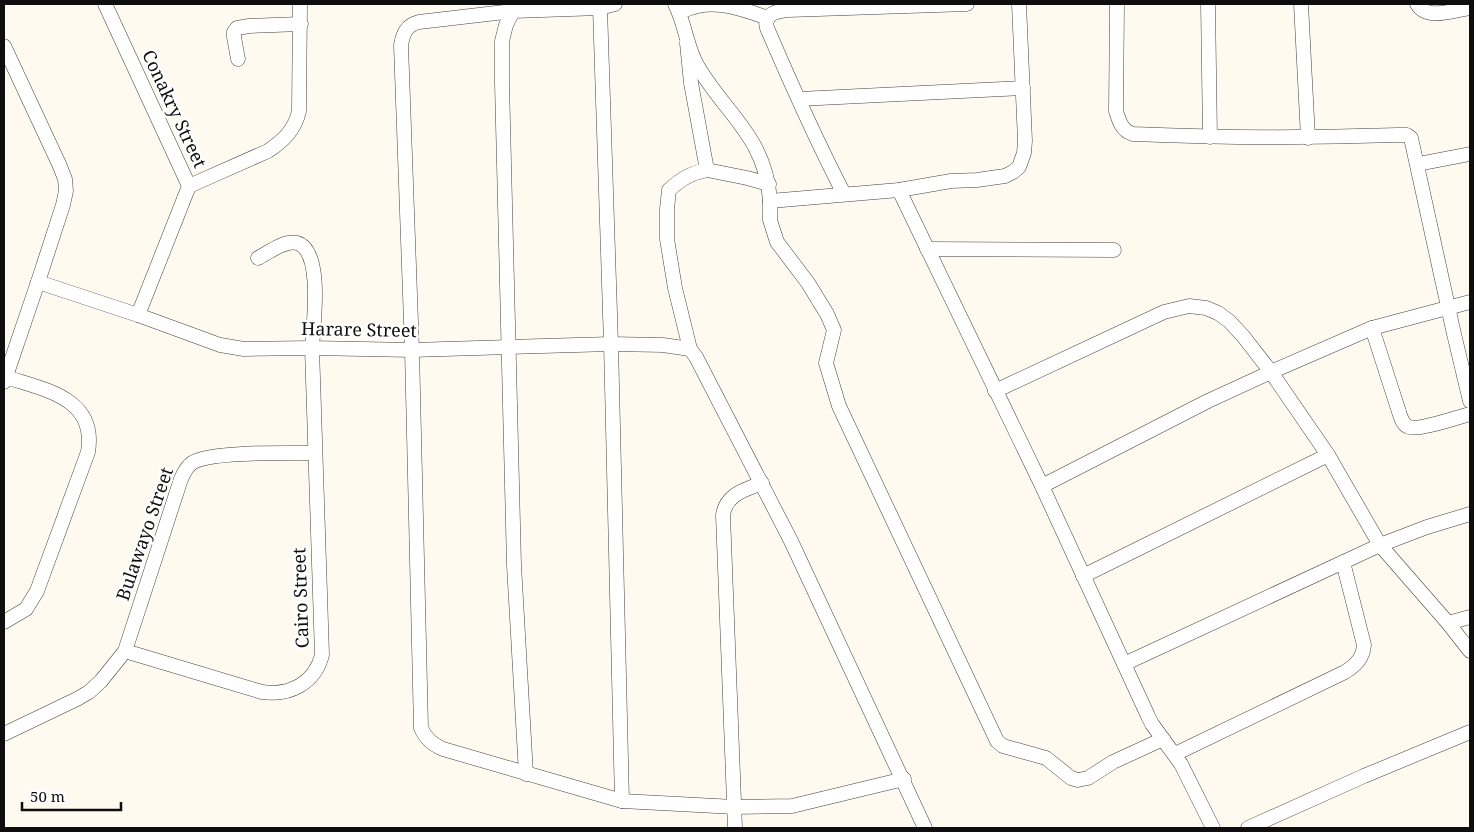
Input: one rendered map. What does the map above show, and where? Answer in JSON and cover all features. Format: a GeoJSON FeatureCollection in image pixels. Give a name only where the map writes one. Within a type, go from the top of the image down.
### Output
{"type":"FeatureCollection","features":[{"type":"Feature","properties":{"kind":"street","name":"Conakry Street"},"geometry":{"type":"LineString","coordinates":[[105,4],[189,186],[138,315]]}},
{"type":"Feature","properties":{"kind":"street"},"geometry":{"type":"LineString","coordinates":[[189,186],[268,151],[279,144],[293,128],[299,112],[300,4]]}},
{"type":"Feature","properties":{"kind":"street"},"geometry":{"type":"LineString","coordinates":[[615,4],[600,8],[513,11],[414,23],[405,31],[403,36],[401,45],[412,350],[421,728],[424,735],[434,745],[526,774],[622,801],[735,807],[792,806],[904,779]]}},
{"type":"Feature","properties":{"kind":"street"},"geometry":{"type":"LineString","coordinates":[[844,194],[798,99],[767,28],[766,21],[770,15],[788,10],[967,4]]}},
{"type":"Feature","properties":{"kind":"street"},"geometry":{"type":"LineString","coordinates":[[770,201],[899,190],[951,181],[995,178],[1010,174],[1016,170],[1022,161],[1024,153],[1019,4]]}},
{"type":"Feature","properties":{"kind":"street"},"geometry":{"type":"LineString","coordinates":[[1117,4],[1116,111],[1121,125],[1125,130],[1133,134],[1308,138],[1407,135],[1412,140],[1470,401]]}},
{"type":"Feature","properties":{"kind":"street"},"geometry":{"type":"LineString","coordinates":[[1208,4],[1210,137]]}},
{"type":"Feature","properties":{"kind":"street"},"geometry":{"type":"LineString","coordinates":[[1301,4],[1308,138]]}},
{"type":"Feature","properties":{"kind":"street"},"geometry":{"type":"LineString","coordinates":[[1417,4],[1424,11],[1434,13],[1470,8]]}},
{"type":"Feature","properties":{"kind":"street"},"geometry":{"type":"LineString","coordinates":[[768,18],[740,8],[724,5],[677,8],[687,43],[696,63],[745,129],[756,147],[769,184],[770,220],[777,242],[808,283],[827,314],[834,330],[826,363],[839,406],[997,741],[1003,746],[1046,758],[1072,778],[1078,780],[1088,778],[1112,762],[1163,739]]}},
{"type":"Feature","properties":{"kind":"street"},"geometry":{"type":"LineString","coordinates":[[600,8],[611,344],[622,801]]}},
{"type":"Feature","properties":{"kind":"street"},"geometry":{"type":"LineString","coordinates":[[513,11],[506,25],[502,41],[502,58],[514,565],[526,774]]}},
{"type":"Feature","properties":{"kind":"street"},"geometry":{"type":"LineString","coordinates":[[238,59],[234,32],[238,28],[301,24]]}},
{"type":"Feature","properties":{"kind":"street"},"geometry":{"type":"LineString","coordinates":[[687,43],[691,83],[707,170]]}},
{"type":"Feature","properties":{"kind":"street"},"geometry":{"type":"LineString","coordinates":[[4,46],[65,179],[66,191],[5,380],[56,394],[70,401],[79,410],[84,420],[89,431],[90,442],[88,452],[36,591],[26,609],[4,622]]}},
{"type":"Feature","properties":{"kind":"street"},"geometry":{"type":"LineString","coordinates":[[798,99],[1023,88]]}},
{"type":"Feature","properties":{"kind":"street"},"geometry":{"type":"LineString","coordinates":[[1418,164],[1470,154]]}},
{"type":"Feature","properties":{"kind":"street"},"geometry":{"type":"LineString","coordinates":[[769,184],[707,170],[695,172],[680,180],[669,190],[667,239],[675,288],[690,349],[696,356],[791,541],[904,779],[925,828]]}},
{"type":"Feature","properties":{"kind":"street"},"geometry":{"type":"LineString","coordinates":[[899,190],[1042,486],[1152,724],[1175,754],[1212,828]]}},
{"type":"Feature","properties":{"kind":"street","name":"Cairo Street"},"geometry":{"type":"LineString","coordinates":[[125,651],[274,694],[293,689],[305,682],[320,664],[322,655],[312,348],[314,271],[312,259],[306,248],[296,243],[287,244],[258,258]]}},
{"type":"Feature","properties":{"kind":"street"},"geometry":{"type":"LineString","coordinates":[[927,249],[1114,250]]}},
{"type":"Feature","properties":{"kind":"street","name":"Harare Street"},"geometry":{"type":"LineString","coordinates":[[38,282],[138,315],[220,345],[244,349],[412,350],[611,344],[663,345],[690,349]]}},
{"type":"Feature","properties":{"kind":"street"},"geometry":{"type":"LineString","coordinates":[[1042,486],[1208,401],[1372,328],[1470,302]]}},
{"type":"Feature","properties":{"kind":"street"},"geometry":{"type":"LineString","coordinates":[[996,391],[1164,312],[1189,306],[1206,308],[1218,313],[1243,336],[1328,455],[1380,545],[1470,651]]}},
{"type":"Feature","properties":{"kind":"street"},"geometry":{"type":"LineString","coordinates":[[1372,328],[1400,415],[1406,426],[1417,428],[1470,414]]}},
{"type":"Feature","properties":{"kind":"street","name":"Bulawayo Street"},"geometry":{"type":"LineString","coordinates":[[125,651],[181,479],[186,469],[192,463],[210,457],[314,453]]}},
{"type":"Feature","properties":{"kind":"street"},"geometry":{"type":"LineString","coordinates":[[1083,576],[1328,455]]}},
{"type":"Feature","properties":{"kind":"street"},"geometry":{"type":"LineString","coordinates":[[736,828],[723,515],[724,507],[735,494],[762,483]]}},
{"type":"Feature","properties":{"kind":"street"},"geometry":{"type":"LineString","coordinates":[[1124,664],[1380,545],[1421,529],[1470,514]]}},
{"type":"Feature","properties":{"kind":"street"},"geometry":{"type":"LineString","coordinates":[[1175,754],[1345,672],[1357,663],[1361,657],[1364,645],[1343,562]]}},
{"type":"Feature","properties":{"kind":"street"},"geometry":{"type":"LineString","coordinates":[[1448,624],[1470,617]]}},
{"type":"Feature","properties":{"kind":"street"},"geometry":{"type":"LineString","coordinates":[[4,734],[89,692],[101,681],[125,651]]}},
{"type":"Feature","properties":{"kind":"street"},"geometry":{"type":"LineString","coordinates":[[1248,828],[1364,776],[1470,732]]}}]}
